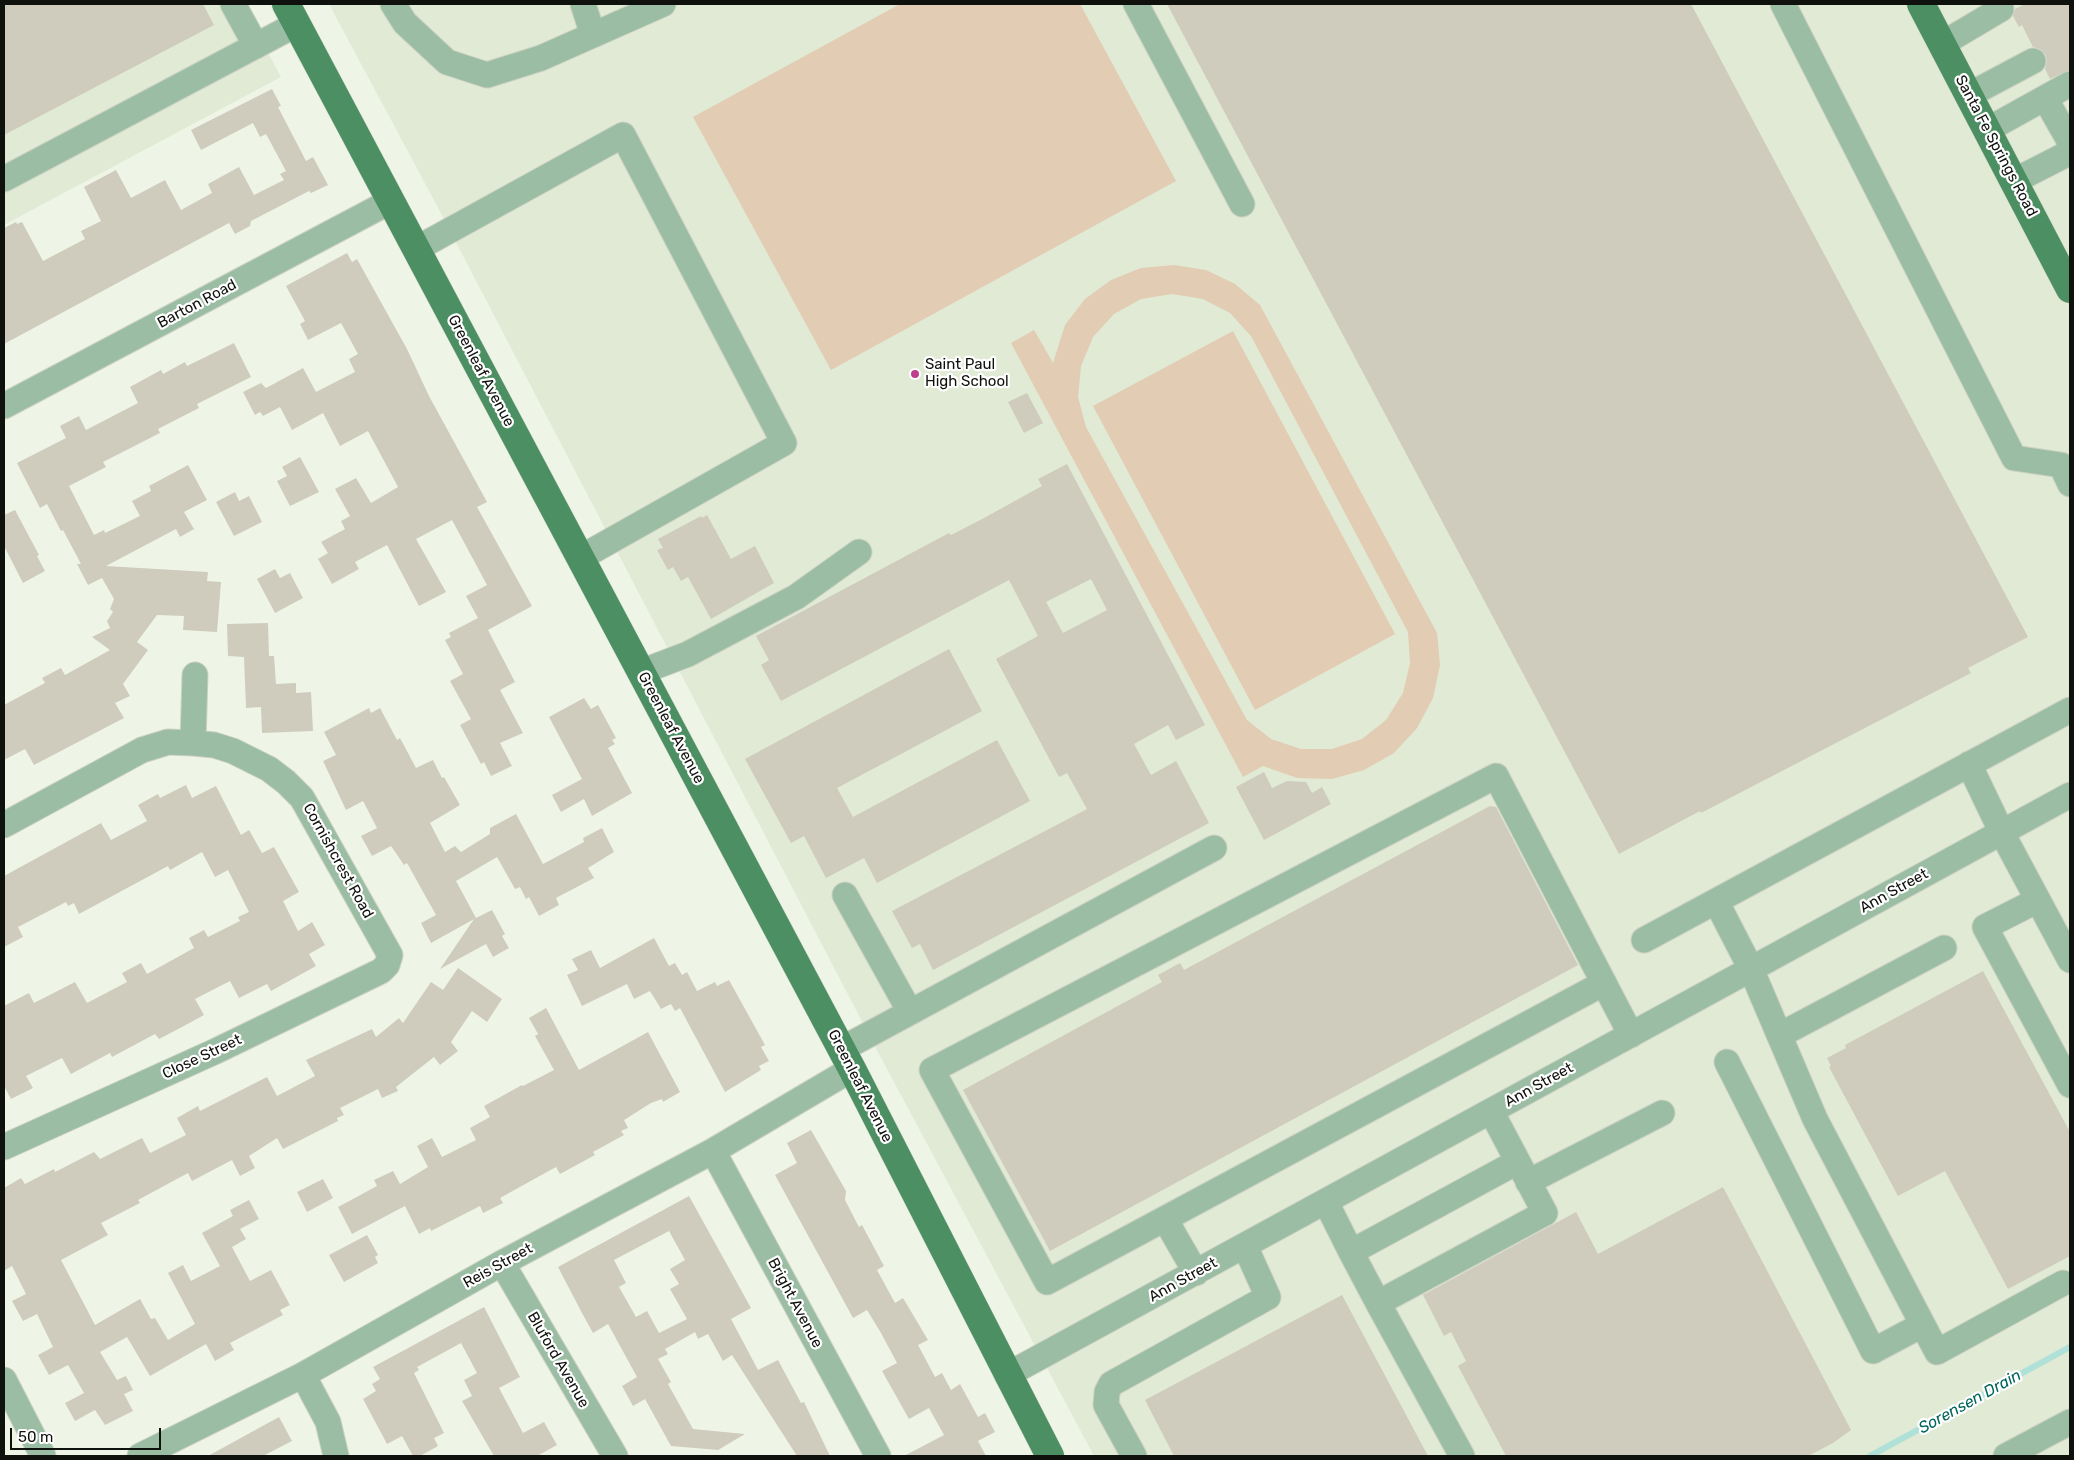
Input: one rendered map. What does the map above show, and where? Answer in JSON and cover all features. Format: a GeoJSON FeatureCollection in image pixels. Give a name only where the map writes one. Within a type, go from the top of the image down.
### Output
{"type":"FeatureCollection","features":[{"type":"Feature","properties":{"kind":"main road","name":"Santa Fe Springs Road"},"geometry":{"type":"LineString","coordinates":[[1921,4],[2070,289]]}},
{"type":"Feature","properties":{"kind":"main road","name":"Greenleaf Avenue"},"geometry":{"type":"LineString","coordinates":[[291,14],[847,1059],[1050,1456]]}},
{"type":"Feature","properties":{"kind":"street"},"geometry":{"type":"LineString","coordinates":[[233,4],[256,46]]}},
{"type":"Feature","properties":{"kind":"street"},"geometry":{"type":"LineString","coordinates":[[393,4],[405,23],[446,62],[487,76],[541,58],[663,4]]}},
{"type":"Feature","properties":{"kind":"street"},"geometry":{"type":"LineString","coordinates":[[583,4],[593,36]]}},
{"type":"Feature","properties":{"kind":"street"},"geometry":{"type":"LineString","coordinates":[[1136,4],[1242,204]]}},
{"type":"Feature","properties":{"kind":"street"},"geometry":{"type":"LineString","coordinates":[[1783,4],[2014,458],[2061,465],[2070,484]]}},
{"type":"Feature","properties":{"kind":"street"},"geometry":{"type":"LineString","coordinates":[[1942,44],[2002,9]]}},
{"type":"Feature","properties":{"kind":"street"},"geometry":{"type":"LineString","coordinates":[[4,179],[256,46],[291,14]]}},
{"type":"Feature","properties":{"kind":"street"},"geometry":{"type":"LineString","coordinates":[[1968,95],[2033,61]]}},
{"type":"Feature","properties":{"kind":"street"},"geometry":{"type":"LineString","coordinates":[[1987,130],[2070,84]]}},
{"type":"Feature","properties":{"kind":"street"},"geometry":{"type":"LineString","coordinates":[[2014,181],[2067,154],[2070,142],[2045,98]]}},
{"type":"Feature","properties":{"kind":"street"},"geometry":{"type":"LineString","coordinates":[[416,249],[623,135],[784,443],[580,558]]}},
{"type":"Feature","properties":{"kind":"street","name":"Barton Road"},"geometry":{"type":"LineString","coordinates":[[4,406],[391,201]]}},
{"type":"Feature","properties":{"kind":"street"},"geometry":{"type":"LineString","coordinates":[[641,672],[688,654],[796,597],[859,552]]}},
{"type":"Feature","properties":{"kind":"street"},"geometry":{"type":"LineString","coordinates":[[193,743],[195,675]]}},
{"type":"Feature","properties":{"kind":"street"},"geometry":{"type":"LineString","coordinates":[[1644,940],[2070,710]]}},
{"type":"Feature","properties":{"kind":"street","name":"Cornishcrest Road"},"geometry":{"type":"LineString","coordinates":[[4,825],[142,750],[168,742],[193,743],[233,751],[269,769],[302,798],[390,955]]}},
{"type":"Feature","properties":{"kind":"street"},"geometry":{"type":"LineString","coordinates":[[1970,764],[2002,833],[2070,960]]}},
{"type":"Feature","properties":{"kind":"street"},"geometry":{"type":"LineString","coordinates":[[1604,984],[1047,1282],[932,1070],[1496,776],[1631,1035]]}},
{"type":"Feature","properties":{"kind":"street","name":"Ann Street"},"geometry":{"type":"LineString","coordinates":[[1008,1376],[2070,795]]}},
{"type":"Feature","properties":{"kind":"street","name":"Reis Street"},"geometry":{"type":"LineString","coordinates":[[140,1456],[303,1375],[502,1263],[713,1151],[847,1059],[910,1012],[1214,848]]}},
{"type":"Feature","properties":{"kind":"street"},"geometry":{"type":"LineString","coordinates":[[845,895],[910,1012]]}},
{"type":"Feature","properties":{"kind":"street"},"geometry":{"type":"LineString","coordinates":[[2038,900],[1984,927],[2070,1084]]}},
{"type":"Feature","properties":{"kind":"street"},"geometry":{"type":"LineString","coordinates":[[1716,901],[1751,970],[1815,1119],[1937,1352],[2063,1283]]}},
{"type":"Feature","properties":{"kind":"street"},"geometry":{"type":"LineString","coordinates":[[1780,1035],[1944,948]]}},
{"type":"Feature","properties":{"kind":"street","name":"Close Street"},"geometry":{"type":"LineString","coordinates":[[4,1147],[216,1051],[381,971],[387,965],[390,955]]}},
{"type":"Feature","properties":{"kind":"street"},"geometry":{"type":"LineString","coordinates":[[1727,1062],[1873,1351],[1922,1325]]}},
{"type":"Feature","properties":{"kind":"street"},"geometry":{"type":"LineString","coordinates":[[1378,1302],[1545,1213],[1492,1111]]}},
{"type":"Feature","properties":{"kind":"street"},"geometry":{"type":"LineString","coordinates":[[1351,1252],[1523,1172],[1662,1113]]}},
{"type":"Feature","properties":{"kind":"street","name":"Bright Avenue"},"geometry":{"type":"LineString","coordinates":[[713,1151],[878,1456]]}},
{"type":"Feature","properties":{"kind":"street"},"geometry":{"type":"LineString","coordinates":[[1326,1202],[1351,1252],[1462,1456]]}},
{"type":"Feature","properties":{"kind":"street"},"geometry":{"type":"LineString","coordinates":[[1165,1219],[1196,1273]]}},
{"type":"Feature","properties":{"kind":"street"},"geometry":{"type":"LineString","coordinates":[[1134,1456],[1106,1404],[1107,1392],[1111,1384],[1268,1297],[1244,1246]]}},
{"type":"Feature","properties":{"kind":"street","name":"Bluford Avenue"},"geometry":{"type":"LineString","coordinates":[[502,1263],[615,1456]]}},
{"type":"Feature","properties":{"kind":"street"},"geometry":{"type":"LineString","coordinates":[[303,1375],[328,1422],[336,1456]]}},
{"type":"Feature","properties":{"kind":"street"},"geometry":{"type":"LineString","coordinates":[[4,1380],[43,1456]]}},
{"type":"Feature","properties":{"kind":"street"},"geometry":{"type":"LineString","coordinates":[[2006,1456],[2070,1422]]}},
{"type":"Feature","properties":{"kind":"shaded area"},"geometry":{"type":"Polygon","coordinates":[[[4,4],[242,4],[281,77],[4,225],[4,4]]]}},
{"type":"Feature","properties":{"kind":"shaded area"},"geometry":{"type":"Polygon","coordinates":[[[329,4],[2070,4],[2070,1456],[1094,1456],[880,1056],[437,206],[329,4]]]}},
{"type":"Feature","properties":{"kind":"shaded area"},"geometry":{"type":"Polygon","coordinates":[[[900,4],[1080,4],[1176,181],[831,370],[693,117],[900,4]]]}},
{"type":"Feature","properties":{"kind":"shaded area"},"geometry":{"type":"Polygon","coordinates":[[[1174,265],[1206,270],[1235,284],[1260,305],[1437,633],[1440,665],[1433,698],[1417,728],[1394,753],[1364,770],[1332,779],[1297,778],[1263,766],[1243,777],[1011,343],[1034,330],[1053,363],[1065,325],[1085,299],[1111,280],[1141,268],[1174,265]],[[1172,294],[1141,299],[1114,314],[1093,337],[1081,366],[1078,397],[1086,427],[1247,720],[1271,739],[1301,749],[1332,749],[1362,739],[1386,720],[1403,693],[1410,663],[1408,632],[1251,336],[1230,313],[1203,299],[1172,294]]]}},
{"type":"Feature","properties":{"kind":"shaded area"},"geometry":{"type":"Polygon","coordinates":[[[1233,331],[1395,634],[1255,710],[1093,406],[1233,331]]]}},
{"type":"Feature","properties":{"kind":"building"},"geometry":{"type":"Polygon","coordinates":[[[4,4],[203,4],[214,25],[4,135],[4,4]]]}},
{"type":"Feature","properties":{"kind":"building"},"geometry":{"type":"Polygon","coordinates":[[[1167,4],[1691,4],[2028,637],[1968,668],[1971,673],[1619,854],[1167,4]]]}},
{"type":"Feature","properties":{"kind":"building"},"geometry":{"type":"Polygon","coordinates":[[[2025,4],[2070,4],[2070,70],[2050,79],[2045,69],[2047,61],[2045,54],[2040,49],[2033,47],[2022,25],[2019,27],[2013,16],[2015,9],[2025,4]]]}},
{"type":"Feature","properties":{"kind":"building"},"geometry":{"type":"Polygon","coordinates":[[[272,89],[281,106],[278,107],[306,161],[313,157],[328,185],[311,193],[309,191],[251,221],[250,226],[235,234],[229,223],[4,344],[4,228],[16,222],[17,224],[22,222],[43,261],[85,239],[81,231],[101,221],[84,187],[116,170],[131,198],[165,180],[181,210],[212,193],[208,184],[239,167],[254,195],[284,180],[280,174],[286,171],[266,134],[260,137],[253,123],[201,150],[191,130],[272,89]]]}},
{"type":"Feature","properties":{"kind":"building"},"geometry":{"type":"Polygon","coordinates":[[[347,253],[352,262],[357,259],[407,349],[429,396],[487,502],[477,507],[532,606],[488,630],[515,682],[500,690],[523,733],[500,743],[512,766],[491,776],[484,762],[481,764],[460,725],[471,719],[450,681],[463,674],[445,640],[451,637],[449,633],[478,618],[466,596],[487,585],[452,520],[416,539],[446,592],[419,606],[387,545],[355,562],[359,569],[332,584],[318,559],[328,553],[321,542],[345,529],[341,521],[350,516],[335,489],[356,478],[371,503],[398,487],[368,431],[340,446],[323,413],[292,430],[280,407],[263,416],[260,412],[255,415],[243,392],[261,383],[266,388],[303,368],[316,392],[355,372],[349,359],[358,354],[341,323],[308,340],[300,324],[305,321],[286,286],[347,253]]]}},
{"type":"Feature","properties":{"kind":"building"},"geometry":{"type":"Polygon","coordinates":[[[234,343],[251,377],[197,404],[199,408],[158,429],[160,433],[103,462],[106,467],[69,486],[94,535],[104,530],[105,533],[140,516],[132,501],[151,491],[149,486],[188,465],[207,500],[184,512],[194,529],[180,537],[176,529],[106,566],[208,572],[207,581],[221,582],[217,632],[183,630],[184,616],[157,615],[137,642],[148,650],[123,684],[130,696],[115,703],[124,718],[34,765],[25,749],[4,760],[4,705],[45,683],[42,678],[61,668],[65,675],[110,650],[92,637],[110,628],[107,621],[113,612],[110,609],[114,599],[102,578],[88,585],[77,564],[81,564],[63,530],[61,531],[47,504],[40,508],[17,463],[66,438],[60,426],[79,416],[86,430],[138,403],[130,387],[161,370],[163,374],[185,362],[187,366],[234,343]]]}},
{"type":"Feature","properties":{"kind":"building"},"geometry":{"type":"Polygon","coordinates":[[[1027,393],[1043,423],[1024,433],[1008,402],[1027,393]]]}},
{"type":"Feature","properties":{"kind":"building"},"geometry":{"type":"Polygon","coordinates":[[[300,457],[319,492],[290,506],[277,481],[287,476],[282,467],[300,457]]]}},
{"type":"Feature","properties":{"kind":"building"},"geometry":{"type":"Polygon","coordinates":[[[1067,464],[1205,725],[1176,740],[1168,725],[1134,744],[1151,775],[1176,761],[1209,823],[933,970],[920,944],[912,948],[892,911],[1087,809],[1067,773],[1059,777],[996,659],[1038,636],[1009,580],[781,701],[761,665],[769,660],[756,636],[949,533],[951,535],[1042,486],[1038,479],[1067,464]],[[1091,579],[1046,602],[1063,633],[1107,610],[1091,579]]]}},
{"type":"Feature","properties":{"kind":"building"},"geometry":{"type":"Polygon","coordinates":[[[235,492],[239,501],[249,496],[262,522],[234,536],[216,502],[235,492]]]}},
{"type":"Feature","properties":{"kind":"building"},"geometry":{"type":"Polygon","coordinates":[[[15,510],[39,555],[37,556],[45,571],[23,583],[4,546],[4,515],[15,510]]]}},
{"type":"Feature","properties":{"kind":"building"},"geometry":{"type":"Polygon","coordinates":[[[707,515],[731,559],[755,546],[774,583],[711,619],[688,577],[681,581],[673,567],[668,570],[657,550],[663,548],[658,539],[701,516],[702,518],[707,515]]]}},
{"type":"Feature","properties":{"kind":"building"},"geometry":{"type":"Polygon","coordinates":[[[275,569],[280,578],[290,573],[303,598],[275,613],[257,579],[275,569]]]}},
{"type":"Feature","properties":{"kind":"building"},"geometry":{"type":"Polygon","coordinates":[[[268,623],[269,656],[274,656],[276,684],[296,683],[296,693],[311,692],[313,731],[262,733],[261,707],[246,708],[244,657],[228,656],[227,624],[268,623]]]}},
{"type":"Feature","properties":{"kind":"building"},"geometry":{"type":"Polygon","coordinates":[[[949,649],[982,711],[837,788],[853,817],[997,740],[1030,801],[877,883],[864,858],[826,878],[804,836],[791,843],[745,759],[949,649]]]}},
{"type":"Feature","properties":{"kind":"building"},"geometry":{"type":"Polygon","coordinates":[[[584,698],[591,709],[598,705],[616,738],[612,740],[615,744],[608,748],[632,793],[592,816],[584,799],[561,812],[552,795],[582,779],[549,717],[584,698]]]}},
{"type":"Feature","properties":{"kind":"building"},"geometry":{"type":"Polygon","coordinates":[[[369,708],[371,713],[380,708],[397,740],[400,738],[416,768],[433,760],[442,778],[444,777],[460,805],[430,823],[445,852],[455,846],[461,852],[490,834],[490,828],[516,814],[543,864],[584,842],[583,838],[602,828],[614,852],[588,868],[594,878],[556,898],[559,905],[539,916],[529,897],[526,899],[520,887],[515,889],[497,857],[456,881],[476,918],[431,943],[421,923],[436,915],[407,863],[404,865],[391,846],[372,856],[361,836],[377,828],[363,801],[346,810],[323,761],[336,755],[324,732],[369,708]]]}},
{"type":"Feature","properties":{"kind":"building"},"geometry":{"type":"Polygon","coordinates":[[[1264,772],[1272,788],[1287,781],[1306,782],[1312,793],[1322,787],[1331,804],[1264,840],[1236,787],[1264,772]]]}},
{"type":"Feature","properties":{"kind":"building"},"geometry":{"type":"Polygon","coordinates":[[[186,785],[192,798],[216,786],[241,835],[249,830],[262,853],[274,847],[299,892],[283,901],[298,931],[312,922],[325,945],[309,954],[316,966],[271,991],[267,984],[239,998],[230,981],[195,999],[204,1015],[182,1027],[159,1039],[155,1034],[112,1057],[110,1053],[71,1074],[62,1058],[26,1076],[33,1088],[11,1099],[4,1086],[4,1006],[29,993],[34,1003],[75,982],[87,1003],[127,982],[122,973],[141,963],[147,974],[194,948],[189,938],[204,930],[208,937],[240,921],[238,917],[249,912],[228,870],[215,877],[202,852],[170,870],[168,866],[79,914],[74,903],[68,906],[66,902],[18,927],[23,937],[4,947],[4,876],[101,823],[111,840],[147,821],[138,805],[158,794],[160,798],[186,785]]]}},
{"type":"Feature","properties":{"kind":"building"},"geometry":{"type":"Polygon","coordinates":[[[1490,806],[1496,807],[1578,965],[1050,1251],[963,1090],[1162,982],[1158,975],[1180,963],[1184,970],[1490,806]]]}},
{"type":"Feature","properties":{"kind":"building"},"geometry":{"type":"Polygon","coordinates":[[[492,910],[505,934],[502,936],[509,948],[493,957],[486,944],[440,969],[474,919],[492,910]]]}},
{"type":"Feature","properties":{"kind":"building"},"geometry":{"type":"Polygon","coordinates":[[[654,938],[669,966],[675,963],[682,975],[687,972],[697,991],[715,982],[717,986],[729,980],[765,1045],[761,1047],[769,1061],[759,1066],[761,1070],[725,1092],[680,1008],[675,1011],[671,1004],[661,1009],[650,991],[634,999],[627,984],[582,1006],[567,975],[578,970],[572,959],[591,950],[600,968],[654,938]]]}},
{"type":"Feature","properties":{"kind":"building"},"geometry":{"type":"Polygon","coordinates":[[[458,968],[502,999],[487,1022],[472,1011],[451,1042],[458,1051],[440,1065],[434,1057],[396,1087],[398,1091],[382,1098],[378,1089],[340,1108],[344,1115],[337,1118],[338,1121],[283,1149],[277,1138],[249,1156],[255,1168],[240,1176],[232,1160],[192,1181],[188,1173],[138,1200],[140,1203],[101,1223],[108,1235],[61,1260],[95,1325],[140,1299],[151,1319],[155,1318],[168,1340],[195,1324],[168,1273],[183,1265],[191,1281],[220,1266],[202,1233],[233,1216],[230,1210],[249,1200],[259,1219],[240,1229],[246,1239],[232,1247],[250,1281],[271,1270],[290,1305],[280,1310],[283,1315],[230,1343],[234,1350],[215,1361],[206,1344],[150,1376],[127,1337],[100,1352],[117,1380],[126,1376],[133,1390],[124,1394],[133,1411],[105,1425],[95,1410],[75,1421],[65,1403],[84,1393],[68,1365],[49,1375],[38,1355],[53,1347],[37,1314],[23,1321],[12,1301],[26,1294],[12,1266],[4,1271],[4,1188],[21,1178],[25,1184],[54,1169],[55,1172],[94,1152],[100,1159],[142,1138],[150,1153],[186,1135],[177,1118],[198,1106],[200,1111],[267,1077],[277,1096],[315,1076],[306,1060],[372,1029],[376,1037],[399,1018],[403,1023],[431,982],[443,990],[458,968]]]}},
{"type":"Feature","properties":{"kind":"building"},"geometry":{"type":"Polygon","coordinates":[[[1983,971],[2070,1132],[2070,1256],[2008,1289],[1945,1171],[1898,1196],[1829,1067],[1831,1066],[1827,1058],[1846,1048],[1845,1045],[1983,971]]]}},
{"type":"Feature","properties":{"kind":"building"},"geometry":{"type":"Polygon","coordinates":[[[546,1008],[579,1070],[648,1032],[680,1092],[663,1102],[662,1099],[651,1103],[624,1120],[628,1128],[621,1131],[624,1135],[593,1152],[595,1155],[560,1174],[556,1167],[500,1198],[503,1203],[483,1213],[480,1206],[431,1231],[430,1228],[419,1234],[405,1206],[352,1234],[338,1207],[377,1186],[374,1180],[393,1171],[400,1184],[428,1167],[417,1146],[432,1138],[442,1157],[476,1140],[470,1128],[490,1117],[484,1106],[554,1070],[535,1036],[538,1034],[529,1018],[546,1008]]]}},
{"type":"Feature","properties":{"kind":"building"},"geometry":{"type":"Polygon","coordinates":[[[811,1130],[846,1191],[845,1200],[859,1227],[862,1225],[884,1266],[877,1270],[895,1303],[903,1298],[928,1340],[918,1345],[935,1377],[942,1373],[951,1390],[960,1384],[978,1417],[985,1413],[995,1432],[978,1441],[986,1456],[904,1456],[944,1435],[929,1408],[909,1419],[882,1371],[897,1363],[881,1333],[867,1310],[853,1318],[775,1175],[797,1163],[787,1143],[811,1130]]]}},
{"type":"Feature","properties":{"kind":"building"},"geometry":{"type":"Polygon","coordinates":[[[323,1179],[333,1198],[307,1212],[297,1192],[323,1179]]]}},
{"type":"Feature","properties":{"kind":"building"},"geometry":{"type":"Polygon","coordinates":[[[1723,1187],[1851,1430],[1833,1443],[1808,1456],[1506,1456],[1458,1366],[1466,1361],[1451,1332],[1444,1336],[1423,1295],[1576,1212],[1598,1254],[1723,1187]]]}},
{"type":"Feature","properties":{"kind":"building"},"geometry":{"type":"Polygon","coordinates":[[[689,1196],[751,1308],[731,1319],[758,1370],[778,1360],[801,1403],[804,1402],[830,1456],[797,1456],[732,1355],[723,1361],[708,1334],[698,1339],[695,1332],[665,1349],[668,1354],[658,1359],[671,1382],[668,1384],[693,1429],[745,1434],[718,1450],[671,1446],[645,1399],[633,1406],[622,1386],[637,1377],[608,1324],[593,1333],[558,1267],[689,1196]],[[669,1231],[614,1260],[626,1283],[619,1287],[636,1317],[647,1311],[659,1333],[687,1319],[670,1289],[679,1284],[670,1269],[685,1260],[669,1231]]]}},
{"type":"Feature","properties":{"kind":"building"},"geometry":{"type":"Polygon","coordinates":[[[367,1235],[378,1255],[375,1257],[378,1263],[344,1282],[329,1255],[367,1235]]]}},
{"type":"Feature","properties":{"kind":"building"},"geometry":{"type":"Polygon","coordinates":[[[1342,1295],[1428,1456],[1174,1456],[1145,1400],[1342,1295]]]}},
{"type":"Feature","properties":{"kind":"building"},"geometry":{"type":"Polygon","coordinates":[[[484,1307],[520,1377],[499,1388],[523,1433],[544,1422],[557,1445],[537,1456],[494,1456],[462,1401],[472,1396],[464,1380],[477,1373],[461,1343],[417,1367],[419,1370],[414,1373],[444,1433],[434,1438],[438,1446],[420,1456],[413,1456],[402,1436],[387,1444],[363,1399],[376,1391],[372,1384],[380,1379],[373,1367],[484,1307]]]}},
{"type":"Feature","properties":{"kind":"building"},"geometry":{"type":"Polygon","coordinates":[[[279,1417],[292,1441],[263,1456],[208,1456],[279,1417]]]}},
{"type":"Feature","properties":{"kind":"waterway","name":"Sorensen Drain"},"geometry":{"type":"LineString","coordinates":[[1870,1456],[2070,1347]]}},
{"type":"Feature","properties":{"kind":"place","name":"Saint Paul High School"},"geometry":{"type":"Point","coordinates":[915,374]}}]}
